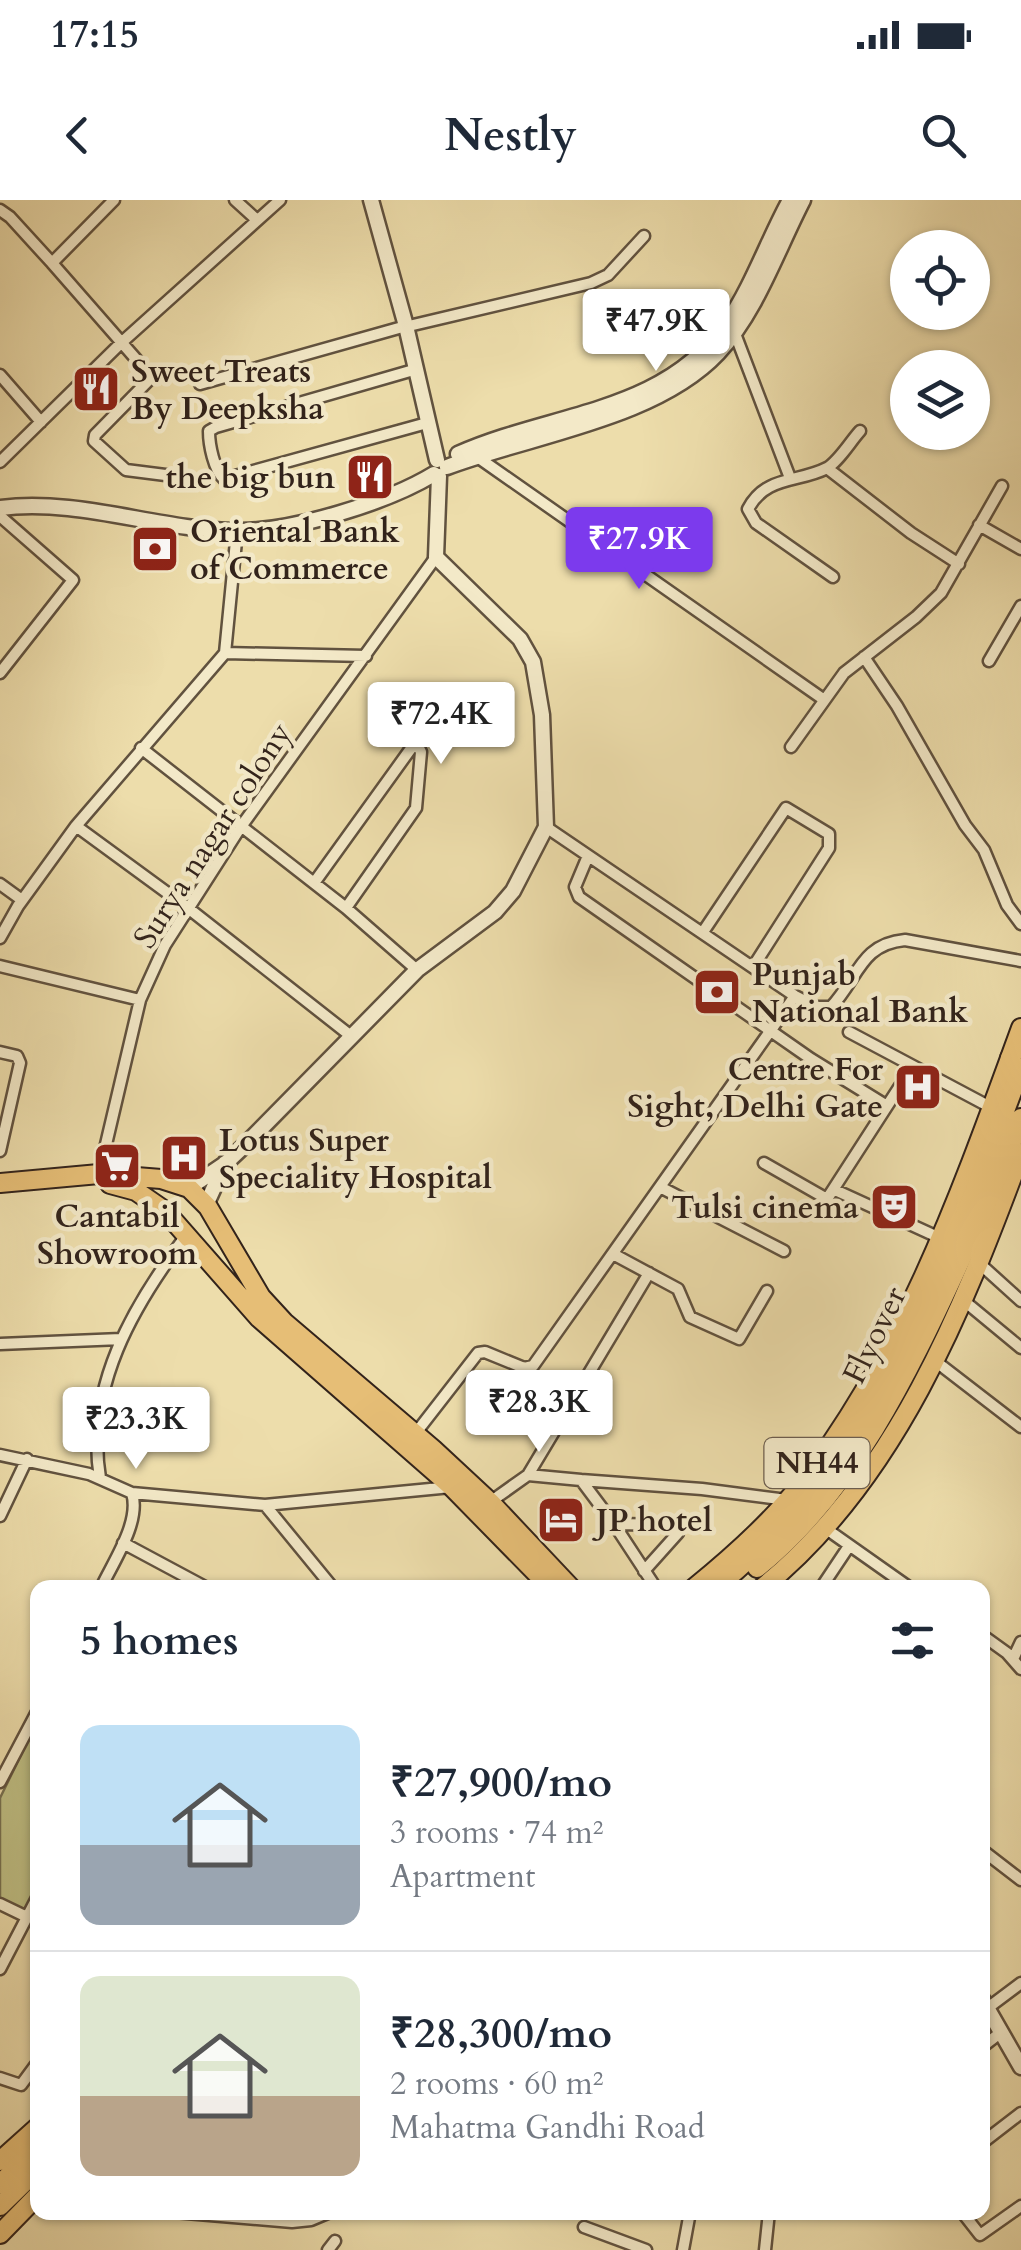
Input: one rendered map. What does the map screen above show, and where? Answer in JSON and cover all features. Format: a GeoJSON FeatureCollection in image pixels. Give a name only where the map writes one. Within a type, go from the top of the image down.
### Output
{"type":"FeatureCollection","features":[{"type":"Feature","properties":{"kind":"main road"},"geometry":{"type":"LineString","coordinates":[[940,1238],[1017,1056],[1021,1028]]}},
{"type":"Feature","properties":{"kind":"main road","name":"Flyover"},"geometry":{"type":"LineString","coordinates":[[724,1580],[784,1526],[828,1474],[878,1397],[907,1342],[982,1171],[1017,1056]]}},
{"type":"Feature","properties":{"kind":"main road","name":"Flyover"},"geometry":{"type":"LineString","coordinates":[[742,1580],[789,1539],[842,1477],[879,1421],[928,1329],[1021,1118]]}},
{"type":"Feature","properties":{"kind":"main road"},"geometry":{"type":"LineString","coordinates":[[934,1360],[979,1263],[1021,1153]]}},
{"type":"Feature","properties":{"kind":"main road"},"geometry":{"type":"LineString","coordinates":[[0,1183],[99,1174],[184,1185],[206,1205],[261,1297],[284,1322],[490,1502],[563,1580]]}},
{"type":"Feature","properties":{"kind":"main road"},"geometry":{"type":"LineString","coordinates":[[0,1194],[107,1184],[136,1191],[164,1211],[259,1318],[452,1488],[543,1580]]}},
{"type":"Feature","properties":{"kind":"main road"},"geometry":{"type":"LineString","coordinates":[[164,1211],[167,1194],[184,1185]]}},
{"type":"Feature","properties":{"kind":"main road","name":"NH44"},"geometry":{"type":"LineString","coordinates":[[704,1580],[786,1500],[837,1436],[907,1313],[940,1238]]}},
{"type":"Feature","properties":{"kind":"main road"},"geometry":{"type":"LineString","coordinates":[[202,1257],[225,1240]]}},
{"type":"Feature","properties":{"kind":"main road","name":"NH44"},"geometry":{"type":"LineString","coordinates":[[772,1580],[798,1558],[849,1500],[934,1360]]}},
{"type":"Feature","properties":{"kind":"main road"},"geometry":{"type":"LineString","coordinates":[[0,2162],[30,2134]]}},
{"type":"Feature","properties":{"kind":"main road"},"geometry":{"type":"LineString","coordinates":[[0,2184],[30,2155]]}},
{"type":"Feature","properties":{"kind":"main road"},"geometry":{"type":"LineString","coordinates":[[0,2206],[30,2177]]}},
{"type":"Feature","properties":{"kind":"main road"},"geometry":{"type":"LineString","coordinates":[[0,2234],[30,2203]]}},
{"type":"Feature","properties":{"kind":"street"},"geometry":{"type":"LineString","coordinates":[[52,264],[114,200]]}},
{"type":"Feature","properties":{"kind":"street"},"geometry":{"type":"LineString","coordinates":[[235,200],[256,220]]}},
{"type":"Feature","properties":{"kind":"street"},"geometry":{"type":"LineString","coordinates":[[0,462],[121,343],[280,200]]}},
{"type":"Feature","properties":{"kind":"street"},"geometry":{"type":"LineString","coordinates":[[372,200],[410,325],[439,466]]}},
{"type":"Feature","properties":{"kind":"street"},"geometry":{"type":"LineString","coordinates":[[184,1185],[226,1163],[417,970],[495,912],[513,892],[546,827],[542,716],[533,662],[520,639],[436,556],[439,466],[380,200]]}},
{"type":"Feature","properties":{"kind":"street"},"geometry":{"type":"LineString","coordinates":[[439,466],[616,413],[673,390],[718,353],[790,200]]}},
{"type":"Feature","properties":{"kind":"street"},"geometry":{"type":"LineString","coordinates":[[0,508],[53,506],[237,532],[317,520],[410,489],[439,466],[520,430],[655,388],[692,362],[731,326],[804,200]]}},
{"type":"Feature","properties":{"kind":"street"},"geometry":{"type":"LineString","coordinates":[[0,210],[149,372],[150,380],[95,436],[96,443],[126,470],[189,478]]}},
{"type":"Feature","properties":{"kind":"street"},"geometry":{"type":"LineString","coordinates":[[200,384],[410,325],[591,283],[608,274],[644,236]]}},
{"type":"Feature","properties":{"kind":"street"},"geometry":{"type":"LineString","coordinates":[[731,326],[790,478]]}},
{"type":"Feature","properties":{"kind":"street"},"geometry":{"type":"LineString","coordinates":[[417,369],[216,427],[209,438],[218,474],[224,479],[428,423]]}},
{"type":"Feature","properties":{"kind":"street"},"geometry":{"type":"LineString","coordinates":[[0,376],[41,422]]}},
{"type":"Feature","properties":{"kind":"street"},"geometry":{"type":"LineString","coordinates":[[833,577],[749,516],[750,504],[762,492],[790,478],[827,468],[860,431]]}},
{"type":"Feature","properties":{"kind":"street"},"geometry":{"type":"LineString","coordinates":[[476,456],[823,699]]}},
{"type":"Feature","properties":{"kind":"street"},"geometry":{"type":"LineString","coordinates":[[827,468],[911,533],[959,564]]}},
{"type":"Feature","properties":{"kind":"street"},"geometry":{"type":"LineString","coordinates":[[791,747],[844,673],[926,610],[942,593],[1002,486]]}},
{"type":"Feature","properties":{"kind":"street"},"geometry":{"type":"LineString","coordinates":[[0,516],[73,580],[0,673]]}},
{"type":"Feature","properties":{"kind":"street"},"geometry":{"type":"LineString","coordinates":[[979,525],[1021,549]]}},
{"type":"Feature","properties":{"kind":"street"},"geometry":{"type":"LineString","coordinates":[[0,938],[22,900],[76,826],[225,653],[237,532]]}},
{"type":"Feature","properties":{"kind":"street","name":"Surya nagar colony"},"geometry":{"type":"LineString","coordinates":[[99,1174],[140,1000],[165,945],[240,828],[436,556]]}},
{"type":"Feature","properties":{"kind":"street"},"geometry":{"type":"LineString","coordinates":[[988,661],[1020,611]]}},
{"type":"Feature","properties":{"kind":"street"},"geometry":{"type":"LineString","coordinates":[[225,653],[366,656]]}},
{"type":"Feature","properties":{"kind":"street"},"geometry":{"type":"LineString","coordinates":[[864,657],[897,706],[966,828],[984,850],[1007,905],[1021,924]]}},
{"type":"Feature","properties":{"kind":"street"},"geometry":{"type":"LineString","coordinates":[[314,883],[412,747],[418,746],[416,808],[346,908]]}},
{"type":"Feature","properties":{"kind":"street"},"geometry":{"type":"LineString","coordinates":[[141,748],[346,908],[417,970]]}},
{"type":"Feature","properties":{"kind":"street"},"geometry":{"type":"LineString","coordinates":[[703,932],[786,808],[818,826],[831,836],[829,848],[754,967]]}},
{"type":"Feature","properties":{"kind":"street"},"geometry":{"type":"LineString","coordinates":[[76,826],[188,908],[350,1036]]}},
{"type":"Feature","properties":{"kind":"street"},"geometry":{"type":"LineString","coordinates":[[546,827],[794,996],[816,1007],[831,1007],[872,951],[896,941],[1021,961]]}},
{"type":"Feature","properties":{"kind":"street"},"geometry":{"type":"LineString","coordinates":[[588,856],[575,887],[576,894],[770,1030],[887,1106]]}},
{"type":"Feature","properties":{"kind":"street"},"geometry":{"type":"LineString","coordinates":[[0,884],[22,900]]}},
{"type":"Feature","properties":{"kind":"street"},"geometry":{"type":"LineString","coordinates":[[0,966],[140,1000]]}},
{"type":"Feature","properties":{"kind":"street"},"geometry":{"type":"LineString","coordinates":[[414,1434],[478,1353],[524,1368],[533,1366],[794,996]]}},
{"type":"Feature","properties":{"kind":"street"},"geometry":{"type":"LineString","coordinates":[[849,1032],[992,1108]]}},
{"type":"Feature","properties":{"kind":"street"},"geometry":{"type":"LineString","coordinates":[[0,1052],[20,1060],[0,1151]]}},
{"type":"Feature","properties":{"kind":"street"},"geometry":{"type":"LineString","coordinates":[[764,1163],[822,1199],[829,1198],[900,1086]]}},
{"type":"Feature","properties":{"kind":"street"},"geometry":{"type":"LineString","coordinates":[[206,1205],[226,1163]]}},
{"type":"Feature","properties":{"kind":"street"},"geometry":{"type":"LineString","coordinates":[[660,1187],[784,1251]]}},
{"type":"Feature","properties":{"kind":"street"},"geometry":{"type":"LineString","coordinates":[[835,1190],[940,1238]]}},
{"type":"Feature","properties":{"kind":"street"},"geometry":{"type":"LineString","coordinates":[[100,1478],[96,1429],[102,1395],[121,1339],[159,1270],[185,1237]]}},
{"type":"Feature","properties":{"kind":"street"},"geometry":{"type":"LineString","coordinates":[[614,1254],[678,1289],[690,1317],[739,1339],[767,1291]]}},
{"type":"Feature","properties":{"kind":"street"},"geometry":{"type":"LineString","coordinates":[[979,1263],[1021,1301]]}},
{"type":"Feature","properties":{"kind":"street"},"geometry":{"type":"LineString","coordinates":[[490,1502],[528,1474],[649,1273]]}},
{"type":"Feature","properties":{"kind":"street"},"geometry":{"type":"LineString","coordinates":[[963,1300],[1021,1348]]}},
{"type":"Feature","properties":{"kind":"street"},"geometry":{"type":"LineString","coordinates":[[0,1344],[121,1339]]}},
{"type":"Feature","properties":{"kind":"street"},"geometry":{"type":"LineString","coordinates":[[934,1360],[1021,1427]]}},
{"type":"Feature","properties":{"kind":"street"},"geometry":{"type":"LineString","coordinates":[[0,1455],[100,1478],[132,1493],[265,1504],[452,1488]]}},
{"type":"Feature","properties":{"kind":"street"},"geometry":{"type":"LineString","coordinates":[[0,1516],[26,1459]]}},
{"type":"Feature","properties":{"kind":"street"},"geometry":{"type":"LineString","coordinates":[[528,1474],[786,1500]]}},
{"type":"Feature","properties":{"kind":"street"},"geometry":{"type":"LineString","coordinates":[[581,1480],[650,1580]]}},
{"type":"Feature","properties":{"kind":"street"},"geometry":{"type":"LineString","coordinates":[[105,1580],[133,1513],[132,1493]]}},
{"type":"Feature","properties":{"kind":"street"},"geometry":{"type":"LineString","coordinates":[[265,1504],[327,1580]]}},
{"type":"Feature","properties":{"kind":"street"},"geometry":{"type":"LineString","coordinates":[[614,1524],[670,1523],[678,1528],[672,1542],[644,1571]]}},
{"type":"Feature","properties":{"kind":"street"},"geometry":{"type":"LineString","coordinates":[[824,1528],[898,1580]]}},
{"type":"Feature","properties":{"kind":"street"},"geometry":{"type":"LineString","coordinates":[[123,1543],[192,1580]]}},
{"type":"Feature","properties":{"kind":"street"},"geometry":{"type":"LineString","coordinates":[[827,1580],[849,1546]]}},
{"type":"Feature","properties":{"kind":"street"},"geometry":{"type":"LineString","coordinates":[[990,1642],[1017,1664],[1021,1642]]}},
{"type":"Feature","properties":{"kind":"street"},"geometry":{"type":"LineString","coordinates":[[0,1782],[30,1725]]}},
{"type":"Feature","properties":{"kind":"street"},"geometry":{"type":"LineString","coordinates":[[990,1856],[1020,1879]]}},
{"type":"Feature","properties":{"kind":"street"},"geometry":{"type":"LineString","coordinates":[[0,1904],[27,1917]]}},
{"type":"Feature","properties":{"kind":"street"},"geometry":{"type":"LineString","coordinates":[[0,1970],[30,1911]]}},
{"type":"Feature","properties":{"kind":"street"},"geometry":{"type":"LineString","coordinates":[[990,2001],[1021,1983]]}},
{"type":"Feature","properties":{"kind":"street"},"geometry":{"type":"LineString","coordinates":[[990,2012],[1021,2067]]}},
{"type":"Feature","properties":{"kind":"street"},"geometry":{"type":"LineString","coordinates":[[990,2041],[1000,2033]]}},
{"type":"Feature","properties":{"kind":"street"},"geometry":{"type":"LineString","coordinates":[[0,2078],[20,2086],[30,2073]]}},
{"type":"Feature","properties":{"kind":"street"},"geometry":{"type":"LineString","coordinates":[[990,2137],[1021,2113]]}},
{"type":"Feature","properties":{"kind":"street"},"geometry":{"type":"LineString","coordinates":[[968,2220],[980,2236],[1021,2206]]}},
{"type":"Feature","properties":{"kind":"street"},"geometry":{"type":"LineString","coordinates":[[274,2220],[305,2220]]}},
{"type":"Feature","properties":{"kind":"street"},"geometry":{"type":"LineString","coordinates":[[683,2250],[689,2220]]}},
{"type":"Feature","properties":{"kind":"street"},"geometry":{"type":"LineString","coordinates":[[766,2250],[768,2220]]}},
{"type":"Feature","properties":{"kind":"street"},"geometry":{"type":"LineString","coordinates":[[584,2227],[646,2250]]}},
{"type":"Feature","properties":{"kind":"green space"},"geometry":{"type":"Polygon","coordinates":[[[30,1736],[30,1913],[0,1898],[0,1798],[30,1736]]]}},
{"type":"Feature","properties":{"kind":"place","name":"Sweet Treats By Deepksha"},"geometry":{"type":"Point","coordinates":[96,389]}},
{"type":"Feature","properties":{"kind":"place","name":"the big bun"},"geometry":{"type":"Point","coordinates":[370,477]}},
{"type":"Feature","properties":{"kind":"place","name":"Oriental Bank of Commerce"},"geometry":{"type":"Point","coordinates":[155,549]}},
{"type":"Feature","properties":{"kind":"place","name":"Punjab National Bank"},"geometry":{"type":"Point","coordinates":[717,992]}},
{"type":"Feature","properties":{"kind":"place","name":"Centre For Sight, Delhi Gate"},"geometry":{"type":"Point","coordinates":[918,1087]}},
{"type":"Feature","properties":{"kind":"place","name":"Lotus Super Speciality Hospital"},"geometry":{"type":"Point","coordinates":[184,1158]}},
{"type":"Feature","properties":{"kind":"place","name":"Cantabil Showroom"},"geometry":{"type":"Point","coordinates":[117,1166]}},
{"type":"Feature","properties":{"kind":"place","name":"Tulsi cinema"},"geometry":{"type":"Point","coordinates":[894,1207]}},
{"type":"Feature","properties":{"kind":"place","name":"JP hotel"},"geometry":{"type":"Point","coordinates":[561,1520]}}]}
